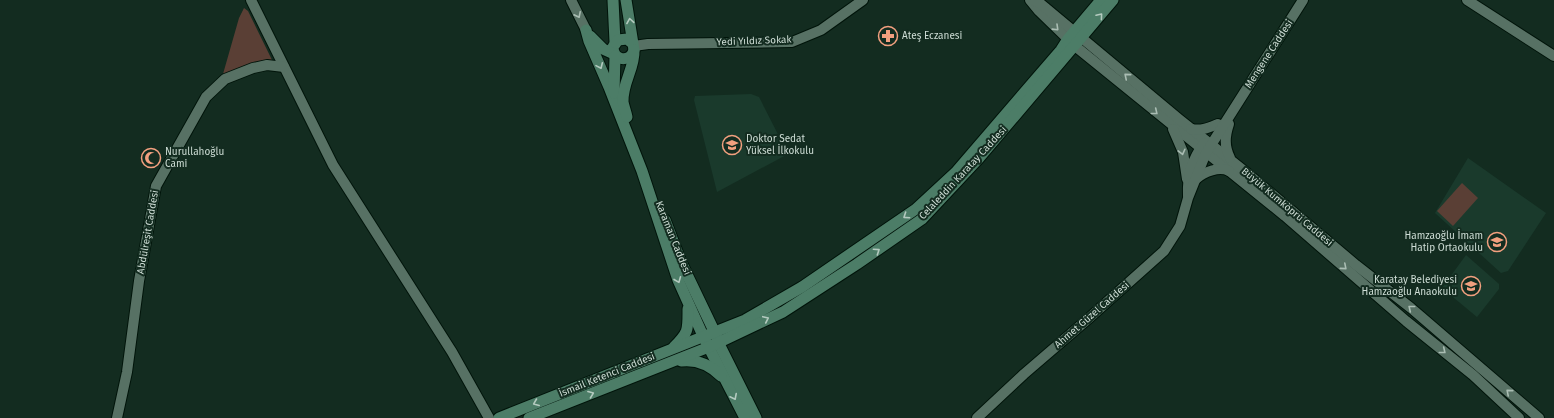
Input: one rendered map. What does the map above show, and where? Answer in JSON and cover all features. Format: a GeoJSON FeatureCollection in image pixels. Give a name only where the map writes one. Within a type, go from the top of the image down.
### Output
{"type":"FeatureCollection","features":[{"type":"Feature","properties":{"kind":"main road"},"geometry":{"type":"LineString","coordinates":[[613,0],[615,42],[613,47],[615,55]]}},
{"type":"Feature","properties":{"kind":"main road","name":"Karaman Caddesi"},"geometry":{"type":"LineString","coordinates":[[626,0],[633,46],[632,67],[624,91],[624,105],[659,205],[712,340],[726,381],[745,418]]}},
{"type":"Feature","properties":{"kind":"main road","name":"Celaleddin Karatay Caddesi"},"geometry":{"type":"LineString","coordinates":[[712,340],[783,312],[863,260],[922,219],[975,163],[1075,39],[1101,0]]}},
{"type":"Feature","properties":{"kind":"main road","name":"Celaleddin Karatay Caddesi"},"geometry":{"type":"LineString","coordinates":[[1075,39],[1113,0]]}},
{"type":"Feature","properties":{"kind":"main road"},"geometry":{"type":"LineString","coordinates":[[586,30],[596,44],[621,59],[631,56],[633,46],[627,39],[624,38],[615,42]]}},
{"type":"Feature","properties":{"kind":"main road","name":"Karaman Caddesi"},"geometry":{"type":"LineString","coordinates":[[586,30],[589,41],[654,204],[678,280],[688,303],[712,340],[756,418]]}},
{"type":"Feature","properties":{"kind":"main road","name":"Karaman Caddesi"},"geometry":{"type":"LineString","coordinates":[[615,55],[615,103]]}},
{"type":"Feature","properties":{"kind":"main road"},"geometry":{"type":"LineString","coordinates":[[672,349],[685,336],[689,323],[688,303]]}},
{"type":"Feature","properties":{"kind":"main road","name":"İsmail Ketenci Caddesi"},"geometry":{"type":"LineString","coordinates":[[499,418],[672,349],[712,340]]}},
{"type":"Feature","properties":{"kind":"main road","name":"İsmail Ketenci Caddesi"},"geometry":{"type":"LineString","coordinates":[[529,418],[671,363],[712,340]]}},
{"type":"Feature","properties":{"kind":"main road"},"geometry":{"type":"LineString","coordinates":[[671,363],[687,360],[701,362],[710,366],[726,381]]}},
{"type":"Feature","properties":{"kind":"street"},"geometry":{"type":"LineString","coordinates":[[251,0],[333,165],[452,352],[489,418]]}},
{"type":"Feature","properties":{"kind":"street"},"geometry":{"type":"LineString","coordinates":[[570,0],[586,30]]}},
{"type":"Feature","properties":{"kind":"street","name":"Yedi Yıldız Sokak"},"geometry":{"type":"LineString","coordinates":[[633,46],[648,44],[792,42],[821,30],[863,0]]}},
{"type":"Feature","properties":{"kind":"street","name":"Büyük Kumköprü Caddesi"},"geometry":{"type":"LineString","coordinates":[[1030,0],[1038,11],[1191,129],[1206,147],[1234,174],[1406,321],[1473,375],[1519,418]]}},
{"type":"Feature","properties":{"kind":"street","name":"Büyük Kumköprü Caddesi"},"geometry":{"type":"LineString","coordinates":[[1033,0],[1041,4],[1075,39],[1172,126],[1230,160],[1356,265],[1417,313],[1539,418]]}},
{"type":"Feature","properties":{"kind":"street","name":"Mengene Caddesi"},"geometry":{"type":"LineString","coordinates":[[1234,108],[1303,0]]}},
{"type":"Feature","properties":{"kind":"street"},"geometry":{"type":"LineString","coordinates":[[1467,0],[1554,56]]}},
{"type":"Feature","properties":{"kind":"street","name":"Abdülreşit Caddesi"},"geometry":{"type":"LineString","coordinates":[[117,418],[126,372],[139,281],[156,186],[206,97],[225,79],[253,68],[267,66],[284,67]]}},
{"type":"Feature","properties":{"kind":"street"},"geometry":{"type":"LineString","coordinates":[[1192,180],[1218,124],[1234,108]]}},
{"type":"Feature","properties":{"kind":"street"},"geometry":{"type":"LineString","coordinates":[[1206,147],[1234,108]]}},
{"type":"Feature","properties":{"kind":"street"},"geometry":{"type":"LineString","coordinates":[[1230,160],[1225,143],[1226,133],[1234,108]]}},
{"type":"Feature","properties":{"kind":"street"},"geometry":{"type":"LineString","coordinates":[[1191,129],[1199,131],[1218,124]]}},
{"type":"Feature","properties":{"kind":"street","name":"Ahmet Güzel Caddesi"},"geometry":{"type":"LineString","coordinates":[[977,418],[1024,374],[1159,257],[1174,237],[1180,226],[1192,180],[1183,152],[1172,126]]}},
{"type":"Feature","properties":{"kind":"street"},"geometry":{"type":"LineString","coordinates":[[1192,180],[1213,170],[1226,169],[1234,174]]}},
{"type":"Feature","properties":{"kind":"shaded area"},"geometry":{"type":"Polygon","coordinates":[[[244,8],[248,11],[272,60],[249,65],[226,76],[223,74],[239,18],[244,8]]]}},
{"type":"Feature","properties":{"kind":"shaded area","name":"Doktor Sedat Yüksel İlkokulu"},"geometry":{"type":"Polygon","coordinates":[[[751,94],[759,97],[788,154],[717,192],[694,100],[695,96],[751,94]]]}},
{"type":"Feature","properties":{"kind":"shaded area","name":"Hamzaoğlu İmam Hatip Ortaokulu"},"geometry":{"type":"Polygon","coordinates":[[[1468,158],[1546,213],[1508,271],[1501,273],[1435,213],[1468,158]]]}},
{"type":"Feature","properties":{"kind":"shaded area"},"geometry":{"type":"Polygon","coordinates":[[[1462,183],[1478,198],[1453,226],[1437,211],[1462,183]]]}},
{"type":"Feature","properties":{"kind":"shaded area","name":"Karatay Belediyesi Hamzaoğlu Anaokulu"},"geometry":{"type":"Polygon","coordinates":[[[1466,255],[1499,284],[1499,289],[1477,317],[1442,288],[1466,255]]]}},
{"type":"Feature","properties":{"kind":"place","name":"Ateş Eczanesi"},"geometry":{"type":"Point","coordinates":[888,36]}},
{"type":"Feature","properties":{"kind":"place","name":"Doktor Sedat Yüksel İlkokulu"},"geometry":{"type":"Point","coordinates":[732,145]}},
{"type":"Feature","properties":{"kind":"place","name":"Nurullahoğlu Cami"},"geometry":{"type":"Point","coordinates":[151,158]}},
{"type":"Feature","properties":{"kind":"place","name":"Hamzaoğlu İmam Hatip Ortaokulu"},"geometry":{"type":"Point","coordinates":[1497,242]}},
{"type":"Feature","properties":{"kind":"place","name":"Karatay Belediyesi Hamzaoğlu Anaokulu"},"geometry":{"type":"Point","coordinates":[1471,286]}}]}
